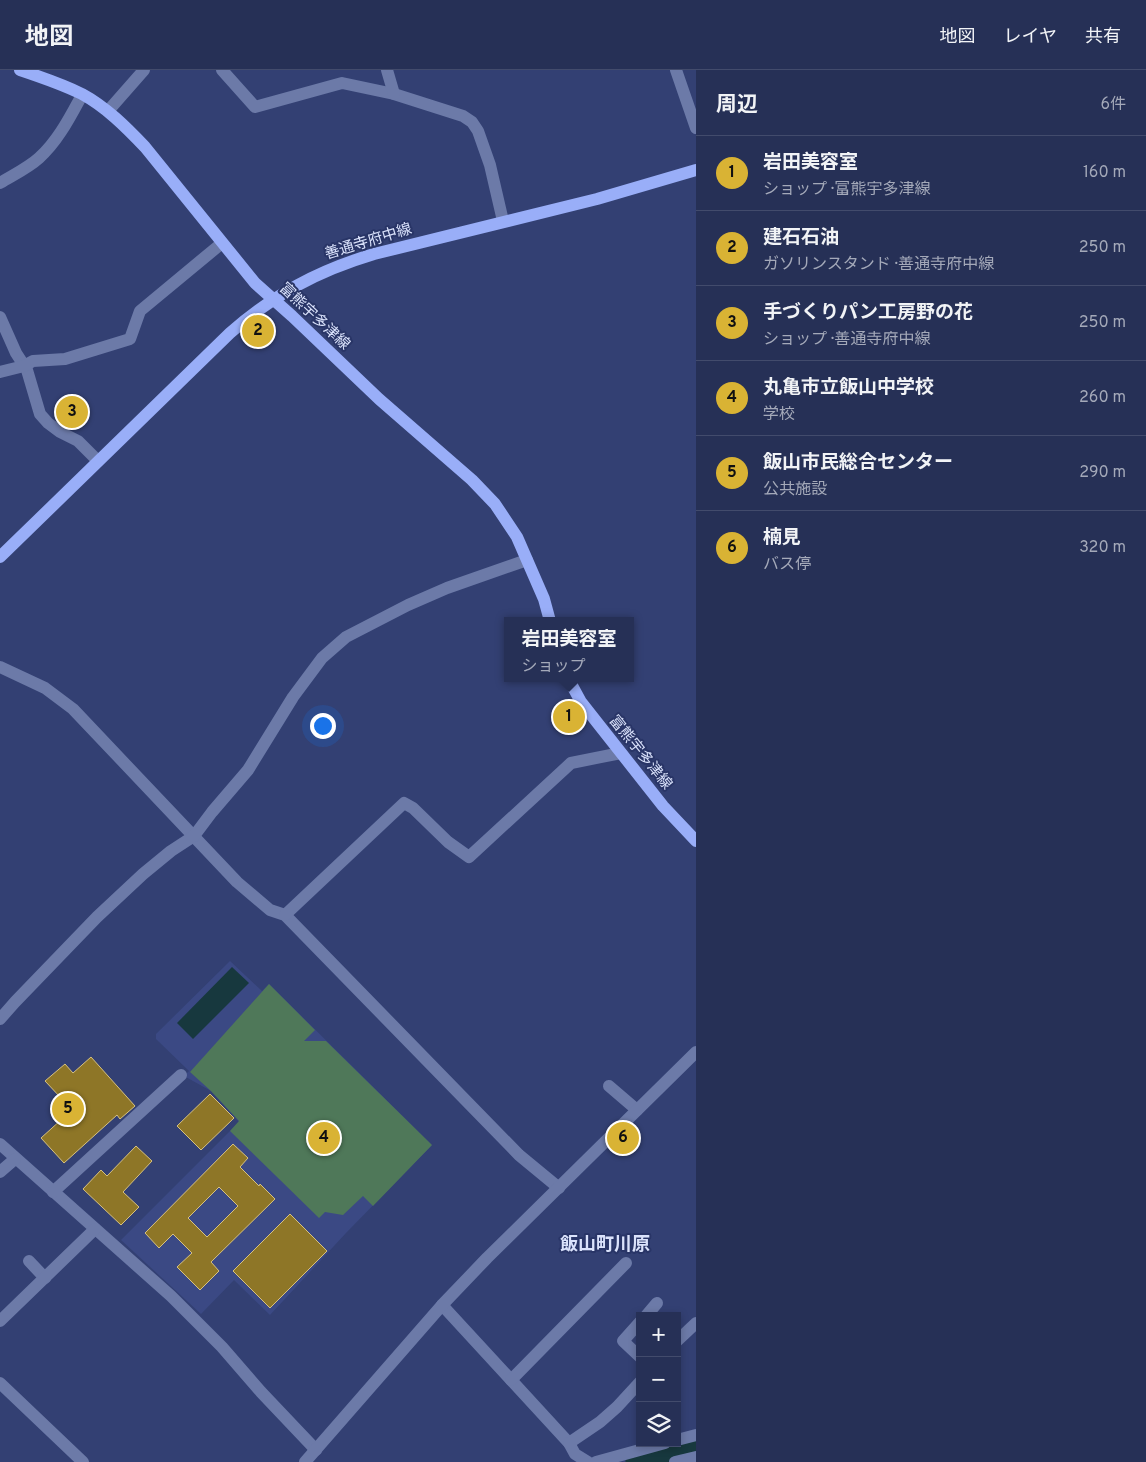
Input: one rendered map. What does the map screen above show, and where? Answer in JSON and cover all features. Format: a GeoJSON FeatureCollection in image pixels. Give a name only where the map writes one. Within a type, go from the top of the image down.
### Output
{"type":"FeatureCollection","features":[{"type":"Feature","properties":{"kind":"main road","name":"富熊宇多津線"},"geometry":{"type":"LineString","coordinates":[[20,70],[59,83],[108,111],[145,147],[255,283],[378,399],[472,480],[495,504],[517,537],[544,599],[549,617]]}},
{"type":"Feature","properties":{"kind":"main road","name":"善通寺府中線"},"geometry":{"type":"LineString","coordinates":[[0,557],[230,333],[254,313],[296,285],[346,262],[503,221],[597,199],[696,170]]}},
{"type":"Feature","properties":{"kind":"main road","name":"富熊宇多津線"},"geometry":{"type":"LineString","coordinates":[[570,682],[581,702],[621,753],[663,806],[696,842]]}},
{"type":"Feature","properties":{"kind":"street"},"geometry":{"type":"LineString","coordinates":[[108,111],[144,70]]}},
{"type":"Feature","properties":{"kind":"street"},"geometry":{"type":"LineString","coordinates":[[222,70],[255,107],[342,83],[394,94],[463,116],[472,122],[478,131],[490,165],[503,221]]}},
{"type":"Feature","properties":{"kind":"street"},"geometry":{"type":"LineString","coordinates":[[387,70],[394,94]]}},
{"type":"Feature","properties":{"kind":"street"},"geometry":{"type":"LineString","coordinates":[[676,70],[696,128]]}},
{"type":"Feature","properties":{"kind":"street"},"geometry":{"type":"LineString","coordinates":[[0,183],[38,160],[48,150],[61,132],[82,95]]}},
{"type":"Feature","properties":{"kind":"street"},"geometry":{"type":"LineString","coordinates":[[0,372],[24,366],[33,361],[65,359],[130,339],[140,311],[222,243]]}},
{"type":"Feature","properties":{"kind":"street"},"geometry":{"type":"LineString","coordinates":[[0,317],[16,353],[27,370],[40,414],[54,428],[78,441],[98,461]]}},
{"type":"Feature","properties":{"kind":"street"},"geometry":{"type":"LineString","coordinates":[[0,1019],[97,917],[150,868],[194,836],[248,770],[299,689],[322,658],[346,637],[447,588],[526,560]]}},
{"type":"Feature","properties":{"kind":"street"},"geometry":{"type":"LineString","coordinates":[[0,667],[45,688],[73,709],[237,882],[270,910],[285,915],[518,1155],[559,1188]]}},
{"type":"Feature","properties":{"kind":"street"},"geometry":{"type":"LineString","coordinates":[[285,915],[404,803],[413,808],[448,842],[469,857],[571,763],[621,753]]}},
{"type":"Feature","properties":{"kind":"street"},"geometry":{"type":"LineString","coordinates":[[305,1462],[442,1305],[487,1258],[696,1052]]}},
{"type":"Feature","properties":{"kind":"street"},"geometry":{"type":"LineString","coordinates":[[53,1192],[182,1075]]}},
{"type":"Feature","properties":{"kind":"street"},"geometry":{"type":"LineString","coordinates":[[609,1086],[637,1110]]}},
{"type":"Feature","properties":{"kind":"street"},"geometry":{"type":"LineString","coordinates":[[0,1144],[171,1296],[216,1341],[316,1450]]}},
{"type":"Feature","properties":{"kind":"street"},"geometry":{"type":"LineString","coordinates":[[0,1172],[15,1159]]}},
{"type":"Feature","properties":{"kind":"street"},"geometry":{"type":"LineString","coordinates":[[0,1303],[5,1317],[94,1229]]}},
{"type":"Feature","properties":{"kind":"street"},"geometry":{"type":"LineString","coordinates":[[30,1261],[45,1278]]}},
{"type":"Feature","properties":{"kind":"street"},"geometry":{"type":"LineString","coordinates":[[511,1380],[626,1263]]}},
{"type":"Feature","properties":{"kind":"street"},"geometry":{"type":"LineString","coordinates":[[649,1312],[657,1303]]}},
{"type":"Feature","properties":{"kind":"street"},"geometry":{"type":"LineString","coordinates":[[442,1305],[569,1443],[575,1454],[588,1462]]}},
{"type":"Feature","properties":{"kind":"street"},"geometry":{"type":"LineString","coordinates":[[681,1338],[696,1323]]}},
{"type":"Feature","properties":{"kind":"street"},"geometry":{"type":"LineString","coordinates":[[636,1326],[623,1341],[636,1354]]}},
{"type":"Feature","properties":{"kind":"street"},"geometry":{"type":"LineString","coordinates":[[0,1383],[83,1462]]}},
{"type":"Feature","properties":{"kind":"street"},"geometry":{"type":"LineString","coordinates":[[569,1443],[600,1422],[636,1386]]}},
{"type":"Feature","properties":{"kind":"street"},"geometry":{"type":"LineString","coordinates":[[681,1439],[696,1435]]}},
{"type":"Feature","properties":{"kind":"street"},"geometry":{"type":"LineString","coordinates":[[596,1462],[650,1447]]}},
{"type":"Feature","properties":{"kind":"street"},"geometry":{"type":"LineString","coordinates":[[675,1462],[696,1456]]}},
{"type":"Feature","properties":{"kind":"shaded area"},"geometry":{"type":"Polygon","coordinates":[[[230,961],[262,991],[269,984],[432,1145],[346,1233],[270,1315],[234,1280],[201,1314],[121,1240],[239,1122],[211,1091],[184,1076],[189,1071],[156,1039],[156,1034],[230,961]]]}},
{"type":"Feature","properties":{"kind":"shaded area"},"geometry":{"type":"Polygon","coordinates":[[[232,967],[249,983],[193,1039],[177,1023],[232,967]]]}},
{"type":"Feature","properties":{"kind":"green space"},"geometry":{"type":"Polygon","coordinates":[[[269,984],[315,1030],[304,1041],[326,1041],[432,1145],[373,1206],[363,1196],[343,1215],[325,1212],[319,1218],[230,1131],[239,1121],[190,1072],[269,984]]]}},
{"type":"Feature","properties":{"kind":"building"},"geometry":{"type":"Polygon","coordinates":[[[91,1057],[135,1106],[120,1119],[117,1115],[64,1163],[41,1138],[73,1109],[45,1081],[65,1064],[73,1073],[91,1057]]]}},
{"type":"Feature","properties":{"kind":"building"},"geometry":{"type":"Polygon","coordinates":[[[210,1094],[234,1118],[201,1150],[177,1126],[210,1094]]]}},
{"type":"Feature","properties":{"kind":"building"},"geometry":{"type":"Polygon","coordinates":[[[233,1144],[248,1158],[240,1167],[275,1199],[211,1262],[219,1271],[200,1290],[177,1267],[192,1253],[173,1234],[159,1248],[145,1233],[233,1144]],[[219,1187],[188,1218],[207,1237],[238,1206],[219,1187]]]}},
{"type":"Feature","properties":{"kind":"building"},"geometry":{"type":"Polygon","coordinates":[[[136,1146],[152,1161],[123,1192],[139,1207],[121,1225],[83,1189],[101,1170],[107,1176],[136,1146]]]}},
{"type":"Feature","properties":{"kind":"building"},"geometry":{"type":"Polygon","coordinates":[[[290,1214],[327,1251],[270,1308],[233,1271],[290,1214]]]}},
{"type":"Feature","properties":{"kind":"waterway"},"geometry":{"type":"LineString","coordinates":[[635,1462],[696,1446]]}},
{"type":"Feature","properties":{"kind":"place","name":"建石石油"},"geometry":{"type":"Point","coordinates":[258,331]}},
{"type":"Feature","properties":{"kind":"place","name":"手づくりパン工房野の花"},"geometry":{"type":"Point","coordinates":[72,412]}},
{"type":"Feature","properties":{"kind":"place","name":"岩田美容室"},"geometry":{"type":"Point","coordinates":[569,717]}},
{"type":"Feature","properties":{"kind":"place","name":"飯山市民総合センター"},"geometry":{"type":"Point","coordinates":[68,1109]}},
{"type":"Feature","properties":{"kind":"place","name":"丸亀市立飯山中学校"},"geometry":{"type":"Point","coordinates":[324,1138]}},
{"type":"Feature","properties":{"kind":"place","name":"楠見"},"geometry":{"type":"Point","coordinates":[623,1138]}},
{"type":"Feature","properties":{"kind":"district","name":"飯山町川原"},"geometry":{"type":"Point","coordinates":[605,1244]}}]}
